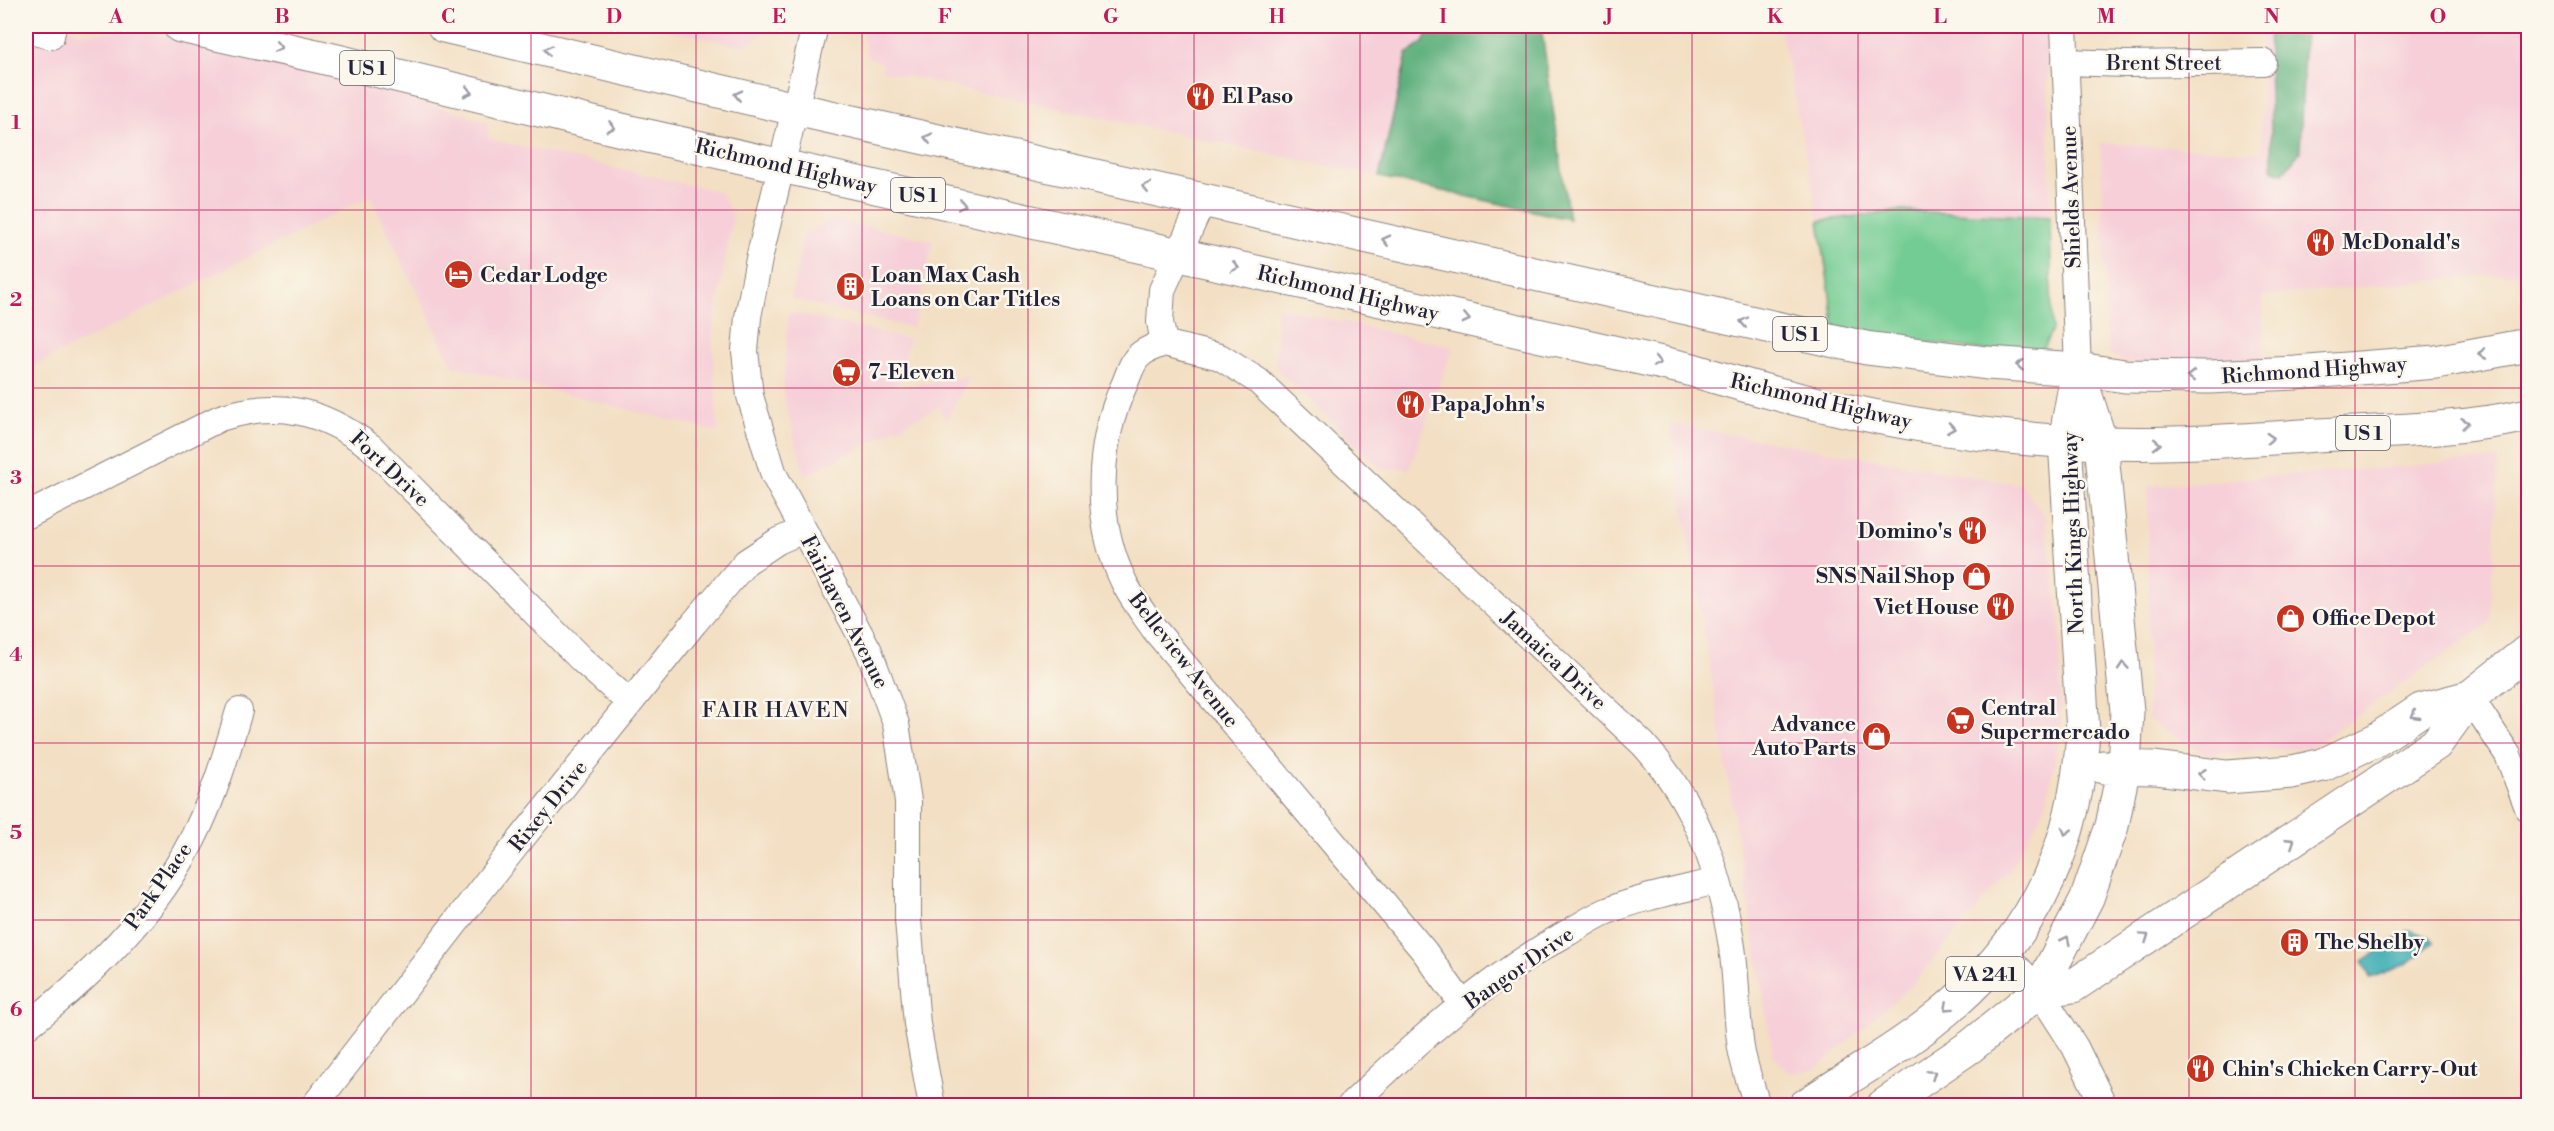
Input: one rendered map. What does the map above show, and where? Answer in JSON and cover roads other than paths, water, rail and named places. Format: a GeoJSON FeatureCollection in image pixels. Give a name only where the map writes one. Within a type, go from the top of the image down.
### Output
{"type":"FeatureCollection","features":[{"type":"Feature","properties":{"kind":"main road","name":"Richmond Highway"},"geometry":{"type":"LineString","coordinates":[[180,26],[782,166],[1689,369],[1755,389],[1893,420],[2002,436],[2101,443],[2167,444],[2404,430],[2529,415]]}},
{"type":"Feature","properties":{"kind":"main road","name":"Richmond Highway"},"geometry":{"type":"LineString","coordinates":[[444,26],[795,109],[1866,348],[1987,363],[2078,369],[2125,376],[2209,377],[2436,362],[2529,345]]}},
{"type":"Feature","properties":{"kind":"main road","name":"North Kings Highway"},"geometry":{"type":"LineString","coordinates":[[1805,1106],[1930,1024],[1980,979],[2004,953],[2044,891],[2060,851],[2081,774],[2083,719],[2065,441],[2078,369]]}},
{"type":"Feature","properties":{"kind":"main road","name":"North Kings Highway"},"geometry":{"type":"LineString","coordinates":[[1883,1106],[1971,1046],[2039,992],[2087,897],[2112,826],[2124,766],[2127,711],[2101,443],[2078,369]]}},
{"type":"Feature","properties":{"kind":"main road","name":"North Kings Highway"},"geometry":{"type":"LineString","coordinates":[[2039,992],[2073,986],[2436,744],[2470,697],[2529,651]]}},
{"type":"Feature","properties":{"kind":"main road","name":"North Kings Highway"},"geometry":{"type":"LineString","coordinates":[[2081,774],[2105,766],[2227,777],[2292,772],[2323,765],[2376,740],[2421,710],[2470,697]]}},
{"type":"Feature","properties":{"kind":"street"},"geometry":{"type":"LineString","coordinates":[[26,30],[51,36],[53,26]]}},
{"type":"Feature","properties":{"kind":"street","name":"Fairhaven Avenue"},"geometry":{"type":"LineString","coordinates":[[815,26],[759,259],[748,316],[745,351],[750,396],[763,446],[774,475],[869,651],[896,724],[908,801],[908,920],[917,1024],[932,1106]]}},
{"type":"Feature","properties":{"kind":"street","name":"Shields Avenue"},"geometry":{"type":"LineString","coordinates":[[2064,26],[2078,369]]}},
{"type":"Feature","properties":{"kind":"street","name":"Brent Street"},"geometry":{"type":"LineString","coordinates":[[2065,62],[2127,64],[2263,62]]}},
{"type":"Feature","properties":{"kind":"street"},"geometry":{"type":"LineString","coordinates":[[1164,342],[1160,322],[1160,300],[1203,200]]}},
{"type":"Feature","properties":{"kind":"street","name":"Jamaica Drive"},"geometry":{"type":"LineString","coordinates":[[1164,342],[1220,357],[1258,381],[1643,744],[1666,769],[1690,808],[1707,846],[1717,881],[1732,946],[1741,1050],[1757,1106]]}},
{"type":"Feature","properties":{"kind":"street","name":"Belleview Avenue"},"geometry":{"type":"LineString","coordinates":[[1164,342],[1140,354],[1135,360],[1118,396],[1108,432],[1103,475],[1104,513],[1122,580],[1155,630],[1424,951],[1463,1005]]}},
{"type":"Feature","properties":{"kind":"street","name":"Fort Drive"},"geometry":{"type":"LineString","coordinates":[[26,516],[220,418],[238,412],[267,409],[288,410],[322,417],[346,428],[371,447],[582,660],[630,703]]}},
{"type":"Feature","properties":{"kind":"street","name":"Rixey Drive"},"geometry":{"type":"LineString","coordinates":[[314,1106],[494,873],[746,562],[778,541],[803,530]]}},
{"type":"Feature","properties":{"kind":"street"},"geometry":{"type":"LineString","coordinates":[[2470,697],[2508,755],[2529,808]]}},
{"type":"Feature","properties":{"kind":"street","name":"Park Place"},"geometry":{"type":"LineString","coordinates":[[26,1027],[58,1002],[103,961],[160,891],[197,830],[221,773],[239,711]]}},
{"type":"Feature","properties":{"kind":"street","name":"Bangor Drive"},"geometry":{"type":"LineString","coordinates":[[1350,1106],[1391,1066],[1463,1005],[1549,943],[1605,912],[1717,881]]}},
{"type":"Feature","properties":{"kind":"street"},"geometry":{"type":"LineString","coordinates":[[2004,953],[2039,992],[2075,1047],[2104,1106]]}},
{"type":"Feature","properties":{"kind":"water"},"geometry":{"type":"Polygon","coordinates":[[[2409,930],[2430,937],[2434,942],[2405,965],[2370,978],[2363,961],[2409,930]]]}},
{"type":"Feature","properties":{"kind":"place","name":"El Paso"},"geometry":{"type":"Point","coordinates":[1201,96]}},
{"type":"Feature","properties":{"kind":"place","name":"McDonald's"},"geometry":{"type":"Point","coordinates":[2321,242]}},
{"type":"Feature","properties":{"kind":"place","name":"Cedar Lodge"},"geometry":{"type":"Point","coordinates":[459,275]}},
{"type":"Feature","properties":{"kind":"place","name":"Loan Max Cash Loans on Car Titles"},"geometry":{"type":"Point","coordinates":[850,287]}},
{"type":"Feature","properties":{"kind":"place","name":"7-Eleven"},"geometry":{"type":"Point","coordinates":[847,372]}},
{"type":"Feature","properties":{"kind":"place","name":"Papa John's"},"geometry":{"type":"Point","coordinates":[1410,404]}},
{"type":"Feature","properties":{"kind":"place","name":"Domino's"},"geometry":{"type":"Point","coordinates":[1973,531]}},
{"type":"Feature","properties":{"kind":"place","name":"SNS Nail Shop"},"geometry":{"type":"Point","coordinates":[1976,576]}},
{"type":"Feature","properties":{"kind":"place","name":"Viet House"},"geometry":{"type":"Point","coordinates":[2000,607]}},
{"type":"Feature","properties":{"kind":"place","name":"Office Depot"},"geometry":{"type":"Point","coordinates":[2291,618]}},
{"type":"Feature","properties":{"kind":"place","name":"Central Supermercado"},"geometry":{"type":"Point","coordinates":[1960,720]}},
{"type":"Feature","properties":{"kind":"place","name":"Advance Auto Parts"},"geometry":{"type":"Point","coordinates":[1877,736]}},
{"type":"Feature","properties":{"kind":"place","name":"The Shelby"},"geometry":{"type":"Point","coordinates":[2294,942]}},
{"type":"Feature","properties":{"kind":"place","name":"Chin's Chicken Carry-Out"},"geometry":{"type":"Point","coordinates":[2201,1069]}},
{"type":"Feature","properties":{"kind":"district","name":"FAIR HAVEN"},"geometry":{"type":"Point","coordinates":[776,709]}}]}
